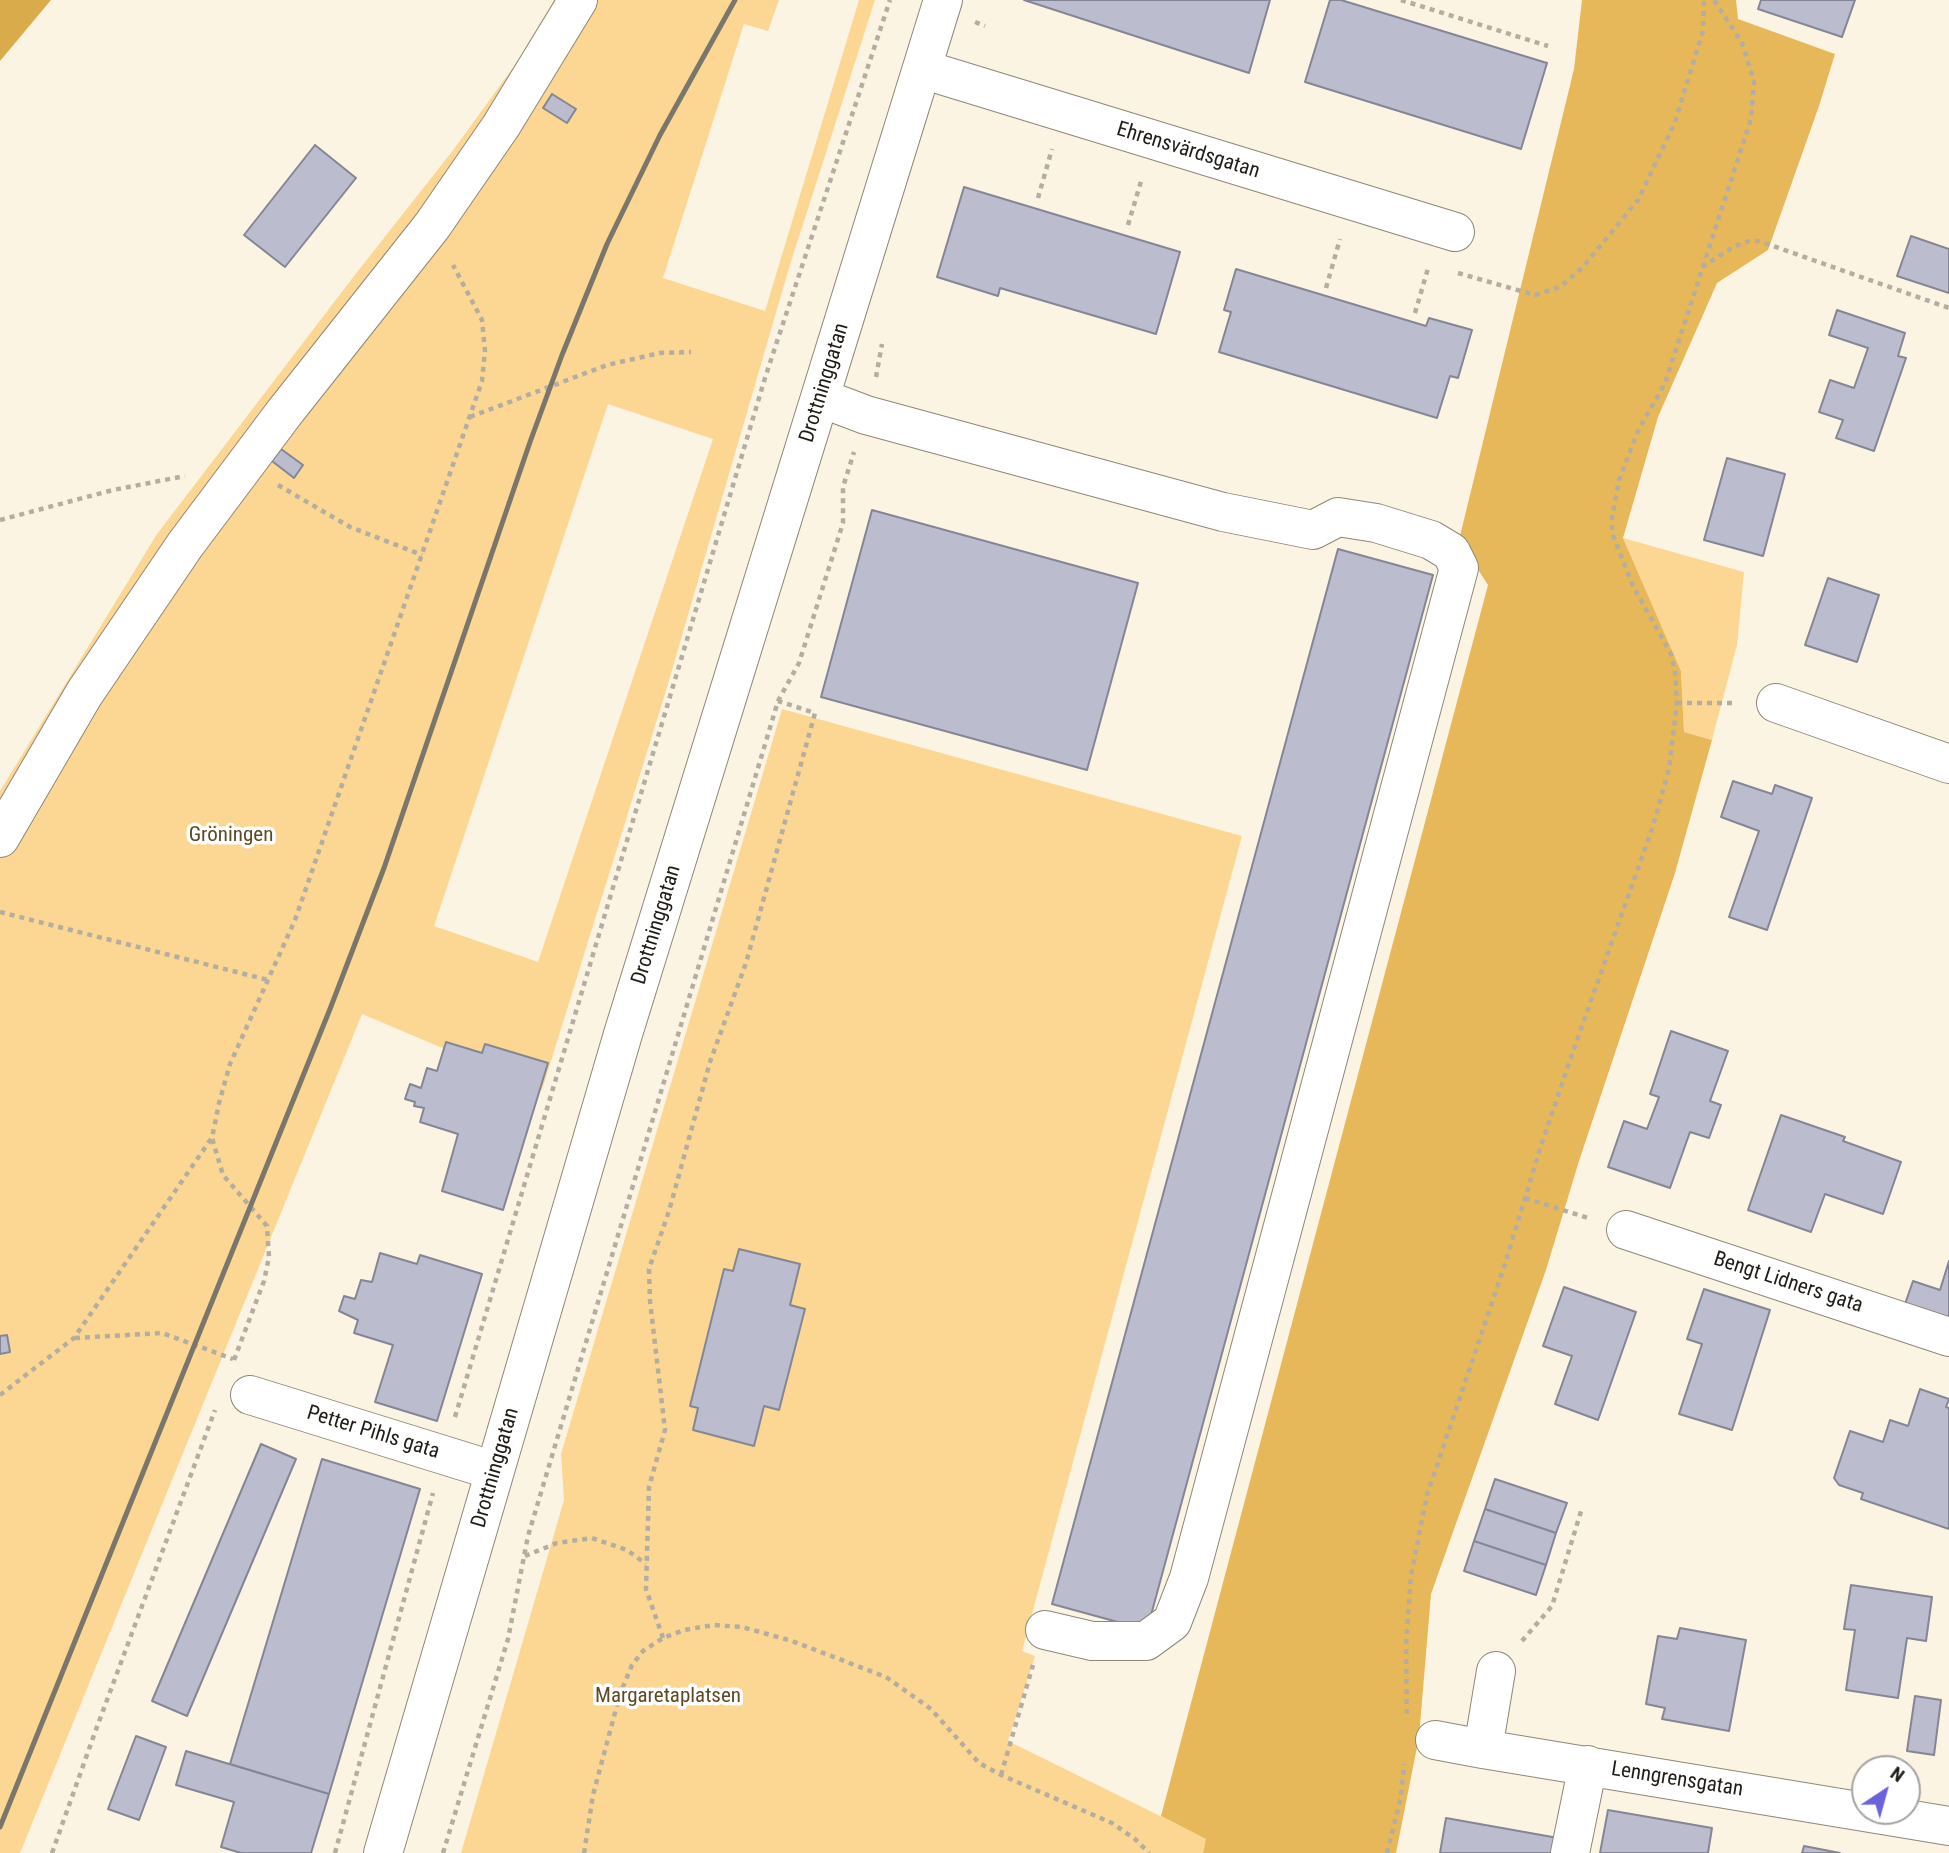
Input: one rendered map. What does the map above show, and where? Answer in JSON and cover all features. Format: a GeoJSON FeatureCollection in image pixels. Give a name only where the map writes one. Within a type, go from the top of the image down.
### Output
{"type":"FeatureCollection","features":[{"type":"Feature","properties":{"kind":"street"},"geometry":{"type":"LineString","coordinates":[[0,838],[84,694],[185,545],[244,465],[432,226],[501,126],[578,0]]}},
{"type":"Feature","properties":{"kind":"street","name":"Drottninggatan"},"geometry":{"type":"LineString","coordinates":[[383,1853],[620,1047],[943,0]]}},
{"type":"Feature","properties":{"kind":"street","name":"Ehrensvärdsgatan"},"geometry":{"type":"LineString","coordinates":[[922,69],[1455,232]]}},
{"type":"Feature","properties":{"kind":"street"},"geometry":{"type":"LineString","coordinates":[[821,398],[866,415],[1223,512],[1313,530],[1338,517],[1376,523],[1432,540],[1451,552],[1459,568],[1189,1578],[1172,1622],[1146,1641],[1092,1641],[1045,1630]]}},
{"type":"Feature","properties":{"kind":"street"},"geometry":{"type":"LineString","coordinates":[[1776,703],[1949,764]]}},
{"type":"Feature","properties":{"kind":"street","name":"Bengt Lidners gata"},"geometry":{"type":"LineString","coordinates":[[1626,1230],[1949,1337]]}},
{"type":"Feature","properties":{"kind":"street","name":"Petter Pihls gata"},"geometry":{"type":"LineString","coordinates":[[233,1389],[495,1471]]}},
{"type":"Feature","properties":{"kind":"street"},"geometry":{"type":"LineString","coordinates":[[1483,1749],[1496,1671]]}},
{"type":"Feature","properties":{"kind":"street","name":"Lenngrensgatan"},"geometry":{"type":"LineString","coordinates":[[1415,1739],[1949,1826]]}},
{"type":"Feature","properties":{"kind":"street"},"geometry":{"type":"LineString","coordinates":[[1570,1853],[1587,1765]]}},
{"type":"Feature","properties":{"kind":"path"},"geometry":{"type":"LineString","coordinates":[[335,1853],[444,1455],[765,377],[890,0]]}},
{"type":"Feature","properties":{"kind":"path"},"geometry":{"type":"LineString","coordinates":[[1401,0],[1548,46]]}},
{"type":"Feature","properties":{"kind":"path"},"geometry":{"type":"LineString","coordinates":[[1498,286],[1535,295],[1560,287],[1582,268],[1638,200],[1675,122],[1703,32],[1704,0]]}},
{"type":"Feature","properties":{"kind":"path"},"geometry":{"type":"LineString","coordinates":[[1387,1853],[1415,1739],[1406,1645],[1411,1575],[1427,1495],[1501,1277],[1570,1060],[1653,826],[1669,769],[1677,703],[1671,654],[1633,586],[1612,533],[1612,518],[1619,480],[1638,431],[1665,383],[1751,119],[1754,81],[1742,43],[1714,0]]}},
{"type":"Feature","properties":{"kind":"path"},"geometry":{"type":"LineString","coordinates":[[1038,198],[1053,147]]}},
{"type":"Feature","properties":{"kind":"path"},"geometry":{"type":"LineString","coordinates":[[1128,225],[1144,173]]}},
{"type":"Feature","properties":{"kind":"path"},"geometry":{"type":"LineString","coordinates":[[0,1395],[74,1338],[212,1138],[230,1065],[295,920],[482,381],[485,351],[482,320],[432,226]]}},
{"type":"Feature","properties":{"kind":"path"},"geometry":{"type":"LineString","coordinates":[[1326,288],[1341,234]]}},
{"type":"Feature","properties":{"kind":"path"},"geometry":{"type":"LineString","coordinates":[[1701,268],[1735,246],[1759,241],[1949,308]]}},
{"type":"Feature","properties":{"kind":"path"},"geometry":{"type":"LineString","coordinates":[[1415,313],[1429,264]]}},
{"type":"Feature","properties":{"kind":"path"},"geometry":{"type":"LineString","coordinates":[[443,1853],[508,1639],[532,1523],[778,701],[799,663],[844,523],[843,487],[875,387],[881,346]]}},
{"type":"Feature","properties":{"kind":"path"},"geometry":{"type":"LineString","coordinates":[[470,418],[607,365],[660,354],[691,352]]}},
{"type":"Feature","properties":{"kind":"path"},"geometry":{"type":"LineString","coordinates":[[0,520],[113,490],[244,465],[350,527],[422,555]]}},
{"type":"Feature","properties":{"kind":"path"},"geometry":{"type":"LineString","coordinates":[[663,1638],[646,1590],[649,1487],[665,1430],[650,1301],[649,1269],[668,1212],[710,1062],[746,963],[815,713],[778,701]]}},
{"type":"Feature","properties":{"kind":"path"},"geometry":{"type":"LineString","coordinates":[[1677,703],[1711,703]]}},
{"type":"Feature","properties":{"kind":"path"},"geometry":{"type":"LineString","coordinates":[[0,912],[268,979]]}},
{"type":"Feature","properties":{"kind":"path"},"geometry":{"type":"LineString","coordinates":[[52,1853],[94,1735],[233,1389],[234,1360],[264,1282],[269,1257],[267,1226],[223,1175],[212,1138]]}},
{"type":"Feature","properties":{"kind":"path"},"geometry":{"type":"LineString","coordinates":[[1525,1198],[1626,1230]]}},
{"type":"Feature","properties":{"kind":"path"},"geometry":{"type":"LineString","coordinates":[[74,1338],[162,1332],[234,1360]]}},
{"type":"Feature","properties":{"kind":"path"},"geometry":{"type":"LineString","coordinates":[[1496,1671],[1552,1606],[1582,1508]]}},
{"type":"Feature","properties":{"kind":"path"},"geometry":{"type":"LineString","coordinates":[[524,1556],[557,1544],[592,1538],[627,1550],[646,1564]]}},
{"type":"Feature","properties":{"kind":"path"},"geometry":{"type":"LineString","coordinates":[[584,1853],[593,1795],[620,1694],[632,1665],[643,1651],[663,1638],[684,1630],[714,1625],[742,1627],[792,1641],[886,1677],[931,1709],[972,1756],[1001,1775],[1112,1823],[1149,1853]]}},
{"type":"Feature","properties":{"kind":"path"},"geometry":{"type":"LineString","coordinates":[[1001,1775],[1020,1703],[1045,1630]]}},
{"type":"Feature","properties":{"kind":"green space","name":"Gröningen"},"geometry":{"type":"Polygon","coordinates":[[[554,0],[779,0],[768,31],[744,24],[663,278],[765,311],[859,0],[875,0],[789,268],[665,694],[542,1090],[362,1014],[20,1853],[0,1853],[0,791],[157,534],[454,149],[517,62],[554,0]],[[608,404],[434,926],[538,962],[713,439],[608,404]]]}},
{"type":"Feature","properties":{"kind":"green space"},"geometry":{"type":"Polygon","coordinates":[[[1623,538],[1744,572],[1737,645],[1712,740],[1684,732],[1681,671],[1623,538]]]}},
{"type":"Feature","properties":{"kind":"green space","name":"Margaretaplatsen"},"geometry":{"type":"Polygon","coordinates":[[[782,709],[1242,836],[1022,1651],[1035,1656],[1008,1741],[1207,1839],[1203,1853],[461,1853],[564,1500],[561,1454],[782,709]]]}},
{"type":"Feature","properties":{"kind":"shaded area"},"geometry":{"type":"Polygon","coordinates":[[[0,0],[51,0],[0,61],[0,0]]]}},
{"type":"Feature","properties":{"kind":"shaded area"},"geometry":{"type":"Polygon","coordinates":[[[1582,0],[1736,0],[1738,19],[1835,54],[1768,250],[1717,283],[1658,417],[1623,538],[1681,671],[1684,732],[1712,740],[1675,873],[1579,1161],[1546,1270],[1431,1594],[1419,1737],[1396,1853],[1203,1853],[1206,1839],[1161,1816],[1488,585],[1459,540],[1574,69],[1582,0]]]}},
{"type":"Feature","properties":{"kind":"building"},"geometry":{"type":"Polygon","coordinates":[[[1024,0],[1270,0],[1249,73],[1024,0]]]}},
{"type":"Feature","properties":{"kind":"building"},"geometry":{"type":"Polygon","coordinates":[[[1330,0],[1341,0],[1547,63],[1521,149],[1305,82],[1330,0]]]}},
{"type":"Feature","properties":{"kind":"building"},"geometry":{"type":"Polygon","coordinates":[[[1761,0],[1855,0],[1842,37],[1758,9],[1761,0]]]}},
{"type":"Feature","properties":{"kind":"building"},"geometry":{"type":"Polygon","coordinates":[[[552,94],[576,109],[567,123],[543,108],[552,94]]]}},
{"type":"Feature","properties":{"kind":"building"},"geometry":{"type":"Polygon","coordinates":[[[315,145],[356,178],[285,267],[244,235],[315,145]]]}},
{"type":"Feature","properties":{"kind":"building"},"geometry":{"type":"Polygon","coordinates":[[[964,187],[1180,252],[1156,334],[1000,288],[998,296],[937,277],[964,187]]]}},
{"type":"Feature","properties":{"kind":"building"},"geometry":{"type":"Polygon","coordinates":[[[1911,236],[1949,249],[1949,293],[1897,276],[1911,236]]]}},
{"type":"Feature","properties":{"kind":"building"},"geometry":{"type":"Polygon","coordinates":[[[1236,269],[1426,326],[1429,318],[1472,330],[1458,378],[1450,376],[1437,418],[1219,352],[1231,312],[1224,310],[1236,269]]]}},
{"type":"Feature","properties":{"kind":"building"},"geometry":{"type":"Polygon","coordinates":[[[1837,310],[1905,333],[1898,356],[1906,358],[1874,451],[1836,438],[1843,420],[1819,412],[1830,380],[1854,388],[1868,348],[1829,335],[1837,310]]]}},
{"type":"Feature","properties":{"kind":"building"},"geometry":{"type":"Polygon","coordinates":[[[281,449],[303,465],[294,478],[272,461],[281,449]]]}},
{"type":"Feature","properties":{"kind":"building"},"geometry":{"type":"Polygon","coordinates":[[[1727,458],[1785,474],[1763,556],[1704,540],[1727,458]]]}},
{"type":"Feature","properties":{"kind":"building"},"geometry":{"type":"Polygon","coordinates":[[[872,510],[1138,583],[1087,770],[821,697],[872,510]]]}},
{"type":"Feature","properties":{"kind":"building"},"geometry":{"type":"Polygon","coordinates":[[[1338,549],[1433,575],[1147,1630],[1052,1604],[1338,549]]]}},
{"type":"Feature","properties":{"kind":"building"},"geometry":{"type":"Polygon","coordinates":[[[1828,578],[1879,595],[1857,662],[1805,645],[1828,578]]]}},
{"type":"Feature","properties":{"kind":"building"},"geometry":{"type":"Polygon","coordinates":[[[1733,781],[1772,794],[1775,785],[1812,798],[1767,930],[1729,917],[1759,831],[1721,817],[1733,781]]]}},
{"type":"Feature","properties":{"kind":"building"},"geometry":{"type":"Polygon","coordinates":[[[1671,1031],[1728,1051],[1710,1101],[1721,1105],[1709,1138],[1690,1132],[1670,1188],[1608,1167],[1624,1121],[1647,1129],[1659,1097],[1650,1094],[1671,1031]]]}},
{"type":"Feature","properties":{"kind":"building"},"geometry":{"type":"Polygon","coordinates":[[[446,1042],[482,1053],[485,1044],[548,1063],[503,1210],[442,1191],[458,1134],[420,1122],[424,1108],[414,1106],[415,1102],[405,1099],[410,1084],[421,1088],[427,1068],[437,1071],[446,1042]]]}},
{"type":"Feature","properties":{"kind":"building"},"geometry":{"type":"Polygon","coordinates":[[[1781,1115],[1845,1137],[1843,1141],[1901,1162],[1883,1214],[1825,1194],[1811,1232],[1748,1210],[1781,1115]]]}},
{"type":"Feature","properties":{"kind":"building"},"geometry":{"type":"Polygon","coordinates":[[[739,1249],[800,1264],[790,1305],[805,1309],[779,1410],[764,1406],[754,1446],[693,1430],[698,1408],[690,1406],[724,1269],[733,1271],[739,1249]]]}},
{"type":"Feature","properties":{"kind":"building"},"geometry":{"type":"Polygon","coordinates":[[[380,1253],[417,1264],[420,1255],[482,1274],[437,1421],[375,1402],[393,1345],[354,1333],[358,1320],[339,1311],[344,1296],[355,1299],[361,1280],[372,1282],[380,1253]]]}},
{"type":"Feature","properties":{"kind":"building"},"geometry":{"type":"Polygon","coordinates":[[[1949,1261],[1949,1321],[1904,1307],[1913,1281],[1940,1290],[1949,1261]]]}},
{"type":"Feature","properties":{"kind":"building"},"geometry":{"type":"Polygon","coordinates":[[[1564,1287],[1636,1312],[1598,1420],[1555,1404],[1572,1356],[1543,1346],[1564,1287]]]}},
{"type":"Feature","properties":{"kind":"building"},"geometry":{"type":"Polygon","coordinates":[[[1704,1289],[1770,1310],[1732,1430],[1679,1414],[1702,1344],[1687,1339],[1704,1289]]]}},
{"type":"Feature","properties":{"kind":"building"},"geometry":{"type":"Polygon","coordinates":[[[7,1335],[10,1352],[0,1354],[0,1336],[7,1335]]]}},
{"type":"Feature","properties":{"kind":"building"},"geometry":{"type":"Polygon","coordinates":[[[1920,1389],[1949,1399],[1946,1407],[1949,1408],[1949,1529],[1861,1499],[1863,1493],[1839,1485],[1834,1478],[1850,1431],[1883,1442],[1890,1420],[1908,1426],[1920,1389]]]}},
{"type":"Feature","properties":{"kind":"building"},"geometry":{"type":"Polygon","coordinates":[[[261,1444],[296,1459],[187,1716],[152,1701],[261,1444]]]}},
{"type":"Feature","properties":{"kind":"building"},"geometry":{"type":"Polygon","coordinates":[[[322,1459],[420,1489],[329,1794],[230,1764],[322,1459]]]}},
{"type":"Feature","properties":{"kind":"building"},"geometry":{"type":"Polygon","coordinates":[[[1495,1479],[1567,1503],[1556,1533],[1485,1509],[1495,1479]]]}},
{"type":"Feature","properties":{"kind":"building"},"geometry":{"type":"Polygon","coordinates":[[[1485,1509],[1556,1533],[1546,1565],[1474,1541],[1485,1509]]]}},
{"type":"Feature","properties":{"kind":"building"},"geometry":{"type":"Polygon","coordinates":[[[1474,1541],[1546,1565],[1536,1595],[1464,1571],[1474,1541]]]}},
{"type":"Feature","properties":{"kind":"building"},"geometry":{"type":"Polygon","coordinates":[[[1851,1585],[1932,1597],[1926,1641],[1907,1638],[1898,1698],[1846,1690],[1855,1630],[1844,1629],[1851,1585]]]}},
{"type":"Feature","properties":{"kind":"building"},"geometry":{"type":"Polygon","coordinates":[[[1680,1628],[1746,1640],[1729,1731],[1662,1719],[1665,1708],[1646,1704],[1658,1636],[1677,1639],[1680,1628]]]}},
{"type":"Feature","properties":{"kind":"building"},"geometry":{"type":"Polygon","coordinates":[[[1915,1696],[1941,1700],[1934,1755],[1907,1751],[1915,1696]]]}},
{"type":"Feature","properties":{"kind":"building"},"geometry":{"type":"Polygon","coordinates":[[[136,1736],[166,1747],[139,1820],[108,1809],[136,1736]]]}},
{"type":"Feature","properties":{"kind":"building"},"geometry":{"type":"Polygon","coordinates":[[[186,1751],[329,1794],[311,1853],[241,1853],[221,1847],[234,1802],[176,1785],[186,1751]]]}},
{"type":"Feature","properties":{"kind":"building"},"geometry":{"type":"Polygon","coordinates":[[[1608,1810],[1712,1828],[1708,1853],[1600,1853],[1608,1810]]]}},
{"type":"Feature","properties":{"kind":"building"},"geometry":{"type":"Polygon","coordinates":[[[1446,1818],[1558,1838],[1555,1853],[1440,1853],[1446,1818]]]}},
{"type":"Feature","properties":{"kind":"building"},"geometry":{"type":"Polygon","coordinates":[[[1804,1846],[1840,1853],[1802,1853],[1804,1846]]]}},
{"type":"Feature","properties":{"kind":"railway"},"geometry":{"type":"LineString","coordinates":[[0,1827],[330,1009],[384,868],[562,355],[607,244],[660,135],[735,0]]}}]}
